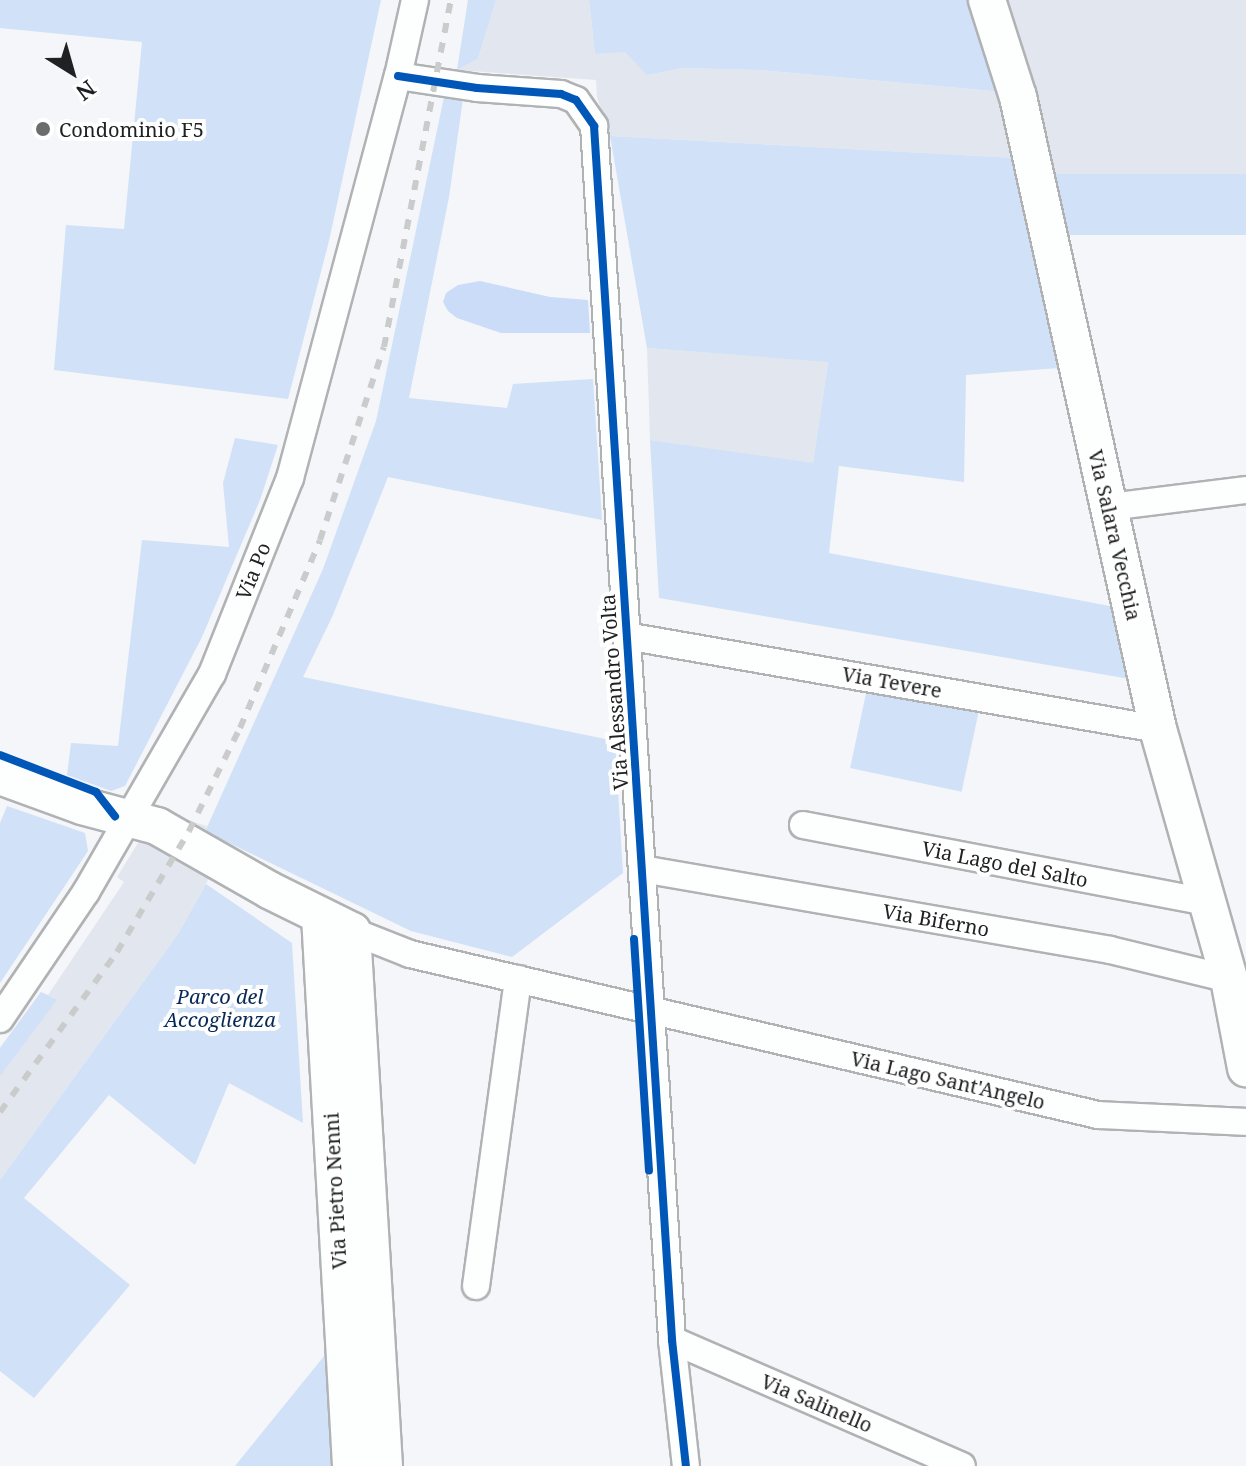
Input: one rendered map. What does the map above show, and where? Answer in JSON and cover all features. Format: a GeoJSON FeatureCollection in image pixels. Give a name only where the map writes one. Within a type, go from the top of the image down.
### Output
{"type":"FeatureCollection","features":[{"type":"Feature","properties":{"kind":"street"},"geometry":{"type":"LineString","coordinates":[[398,76],[415,0]]}},
{"type":"Feature","properties":{"kind":"street","name":"Via Salara Vecchia"},"geometry":{"type":"LineString","coordinates":[[987,0],[1018,97],[1158,729],[1236,996],[1246,1068]]}},
{"type":"Feature","properties":{"kind":"street","name":"Via Alessandro Volta"},"geometry":{"type":"LineString","coordinates":[[398,76],[477,88],[561,94],[576,100],[594,126],[672,1340],[686,1466]]}},
{"type":"Feature","properties":{"kind":"street","name":"Via Po"},"geometry":{"type":"LineString","coordinates":[[0,1019],[63,930],[212,674],[290,478],[398,76]]}},
{"type":"Feature","properties":{"kind":"street"},"geometry":{"type":"LineString","coordinates":[[1109,507],[1246,490]]}},
{"type":"Feature","properties":{"kind":"street","name":"Via Tevere"},"geometry":{"type":"LineString","coordinates":[[626,636],[1158,729]]}},
{"type":"Feature","properties":{"kind":"street"},"geometry":{"type":"LineString","coordinates":[[0,776],[162,829],[320,916],[410,954],[653,1012]]}},
{"type":"Feature","properties":{"kind":"street","name":"Via Lago del Salto"},"geometry":{"type":"LineString","coordinates":[[803,825],[1207,902]]}},
{"type":"Feature","properties":{"kind":"street","name":"Via Biferno"},"geometry":{"type":"LineString","coordinates":[[642,869],[1110,950],[1236,996]]}},
{"type":"Feature","properties":{"kind":"street","name":"Via Pietro Nenni"},"geometry":{"type":"LineString","coordinates":[[320,916],[351,1466]]}},
{"type":"Feature","properties":{"kind":"street","name":"Via Pietro Nenni"},"geometry":{"type":"LineString","coordinates":[[352,931],[384,1466]]}},
{"type":"Feature","properties":{"kind":"street"},"geometry":{"type":"LineString","coordinates":[[476,1286],[518,979]]}},
{"type":"Feature","properties":{"kind":"street","name":"Via Lago Sant'Angelo"},"geometry":{"type":"LineString","coordinates":[[653,1012],[1098,1115],[1246,1122]]}},
{"type":"Feature","properties":{"kind":"street","name":"Via Salinello"},"geometry":{"type":"LineString","coordinates":[[672,1340],[962,1466]]}},
{"type":"Feature","properties":{"kind":"shaded area"},"geometry":{"type":"Polygon","coordinates":[[[496,0],[589,0],[595,54],[625,51],[647,75],[683,68],[758,70],[1004,92],[1016,158],[610,136],[597,97],[596,80],[457,70],[478,59],[496,0]]]}},
{"type":"Feature","properties":{"kind":"shaded area"},"geometry":{"type":"Polygon","coordinates":[[[1004,0],[1246,0],[1246,174],[1054,185],[1004,0]]]}},
{"type":"Feature","properties":{"kind":"shaded area"},"geometry":{"type":"Polygon","coordinates":[[[480,281],[550,297],[588,300],[590,333],[501,333],[457,318],[448,311],[443,302],[446,293],[458,285],[480,281]]]}},
{"type":"Feature","properties":{"kind":"shaded area"},"geometry":{"type":"Polygon","coordinates":[[[647,348],[828,361],[813,464],[650,440],[647,348]]]}},
{"type":"Feature","properties":{"kind":"shaded area"},"geometry":{"type":"Polygon","coordinates":[[[182,819],[207,826],[204,834],[227,842],[206,884],[178,934],[0,1180],[0,1048],[41,992],[48,995],[124,882],[117,877],[144,833],[167,845],[182,819]]]}},
{"type":"Feature","properties":{"kind":"green space"},"geometry":{"type":"Polygon","coordinates":[[[0,0],[381,0],[329,241],[288,399],[54,370],[66,225],[124,229],[142,42],[0,28],[0,0]]]}},
{"type":"Feature","properties":{"kind":"green space"},"geometry":{"type":"Polygon","coordinates":[[[468,0],[496,0],[478,59],[457,70],[468,0]]]}},
{"type":"Feature","properties":{"kind":"green space"},"geometry":{"type":"Polygon","coordinates":[[[589,0],[975,0],[1004,92],[758,70],[683,68],[647,75],[625,52],[595,54],[589,0]]]}},
{"type":"Feature","properties":{"kind":"green space"},"geometry":{"type":"Polygon","coordinates":[[[444,97],[463,99],[449,197],[409,398],[507,408],[513,384],[593,379],[602,520],[388,477],[333,615],[303,677],[615,741],[623,873],[512,957],[411,931],[227,842],[204,834],[323,569],[376,421],[444,97]]]}},
{"type":"Feature","properties":{"kind":"green space"},"geometry":{"type":"Polygon","coordinates":[[[610,136],[1016,158],[1059,368],[966,375],[964,482],[839,466],[829,553],[1115,607],[1130,679],[659,598],[650,440],[813,463],[828,362],[647,348],[610,136]]]}},
{"type":"Feature","properties":{"kind":"green space"},"geometry":{"type":"Polygon","coordinates":[[[1054,174],[1246,174],[1246,235],[1054,235],[1054,174]]]}},
{"type":"Feature","properties":{"kind":"green space"},"geometry":{"type":"Polygon","coordinates":[[[235,438],[278,445],[260,500],[202,637],[125,786],[111,791],[67,775],[71,743],[118,746],[142,540],[229,547],[223,483],[235,438]]]}},
{"type":"Feature","properties":{"kind":"green space"},"geometry":{"type":"Polygon","coordinates":[[[868,684],[980,708],[962,792],[850,768],[868,684]]]}},
{"type":"Feature","properties":{"kind":"green space"},"geometry":{"type":"Polygon","coordinates":[[[7,806],[85,833],[88,851],[0,983],[0,823],[7,806]]]}},
{"type":"Feature","properties":{"kind":"green space","name":"Parco del Accoglienza"},"geometry":{"type":"Polygon","coordinates":[[[206,884],[292,943],[303,1123],[229,1083],[195,1165],[109,1095],[24,1198],[130,1285],[34,1398],[0,1371],[0,1180],[178,934],[206,884]]]}},
{"type":"Feature","properties":{"kind":"green space"},"geometry":{"type":"Polygon","coordinates":[[[41,992],[57,1000],[0,1076],[0,1048],[41,992]]]}},
{"type":"Feature","properties":{"kind":"green space"},"geometry":{"type":"Polygon","coordinates":[[[325,1355],[332,1355],[338,1466],[235,1466],[325,1355]]]}},
{"type":"Feature","properties":{"kind":"railway"},"geometry":{"type":"LineString","coordinates":[[0,1112],[117,952],[189,831],[240,728],[320,540],[384,347],[451,0]]}},
{"type":"Feature","properties":{"kind":"cycle path"},"geometry":{"type":"LineString","coordinates":[[398,76],[477,88],[561,94],[576,100],[594,126],[672,1340],[686,1466]]}},
{"type":"Feature","properties":{"kind":"cycle path"},"geometry":{"type":"LineString","coordinates":[[0,755],[96,792],[115,816]]}},
{"type":"Feature","properties":{"kind":"cycle path"},"geometry":{"type":"LineString","coordinates":[[634,939],[649,1171]]}},
{"type":"Feature","properties":{"kind":"place","name":"Condominio F5"},"geometry":{"type":"Point","coordinates":[43,129]}}]}
